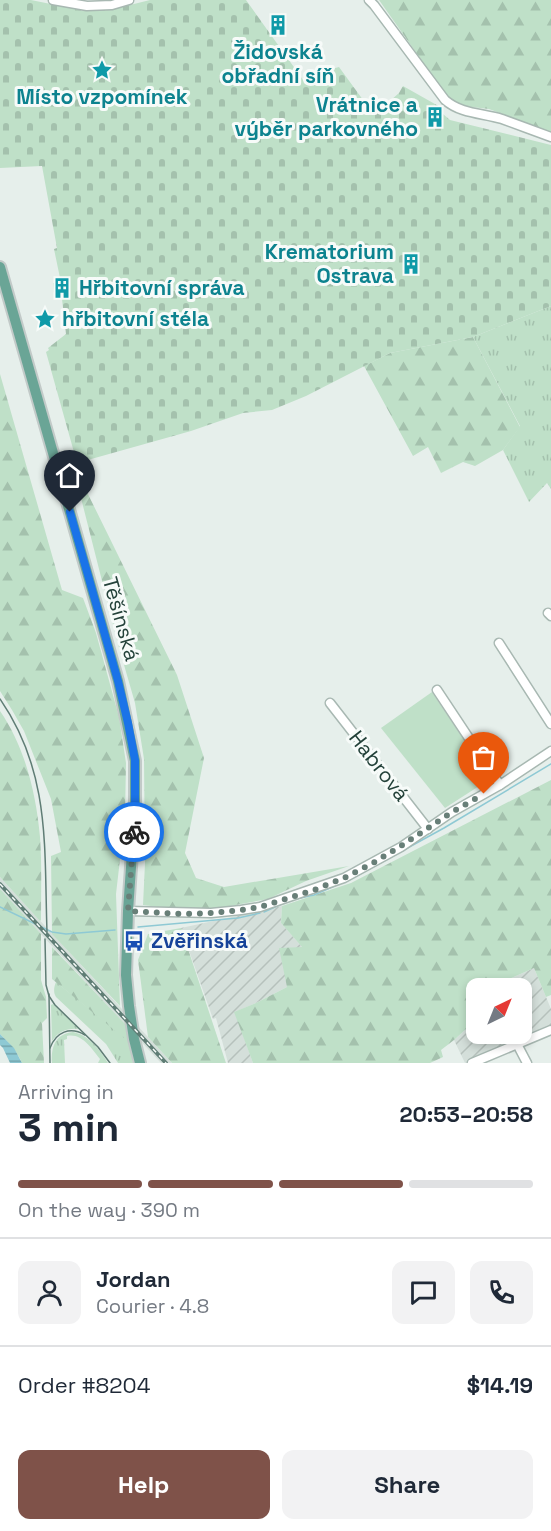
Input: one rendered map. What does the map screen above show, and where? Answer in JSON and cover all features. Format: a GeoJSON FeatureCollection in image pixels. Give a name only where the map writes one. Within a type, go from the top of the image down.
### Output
{"type":"FeatureCollection","features":[{"type":"Feature","properties":{"kind":"main road","name":"Těšínská"},"geometry":{"type":"LineString","coordinates":[[0,267],[118,681],[135,760],[135,809],[126,975],[134,1039],[140,1063]]}},
{"type":"Feature","properties":{"kind":"street"},"geometry":{"type":"LineString","coordinates":[[53,0],[87,6],[129,0]]}},
{"type":"Feature","properties":{"kind":"street"},"geometry":{"type":"LineString","coordinates":[[369,0],[451,105],[467,112],[504,120],[551,137]]}},
{"type":"Feature","properties":{"kind":"street"},"geometry":{"type":"LineString","coordinates":[[499,643],[551,724]]}},
{"type":"Feature","properties":{"kind":"street"},"geometry":{"type":"LineString","coordinates":[[437,690],[500,785]]}},
{"type":"Feature","properties":{"kind":"street","name":"Habrová"},"geometry":{"type":"LineString","coordinates":[[330,703],[428,829]]}},
{"type":"Feature","properties":{"kind":"street"},"geometry":{"type":"LineString","coordinates":[[128,911],[183,914],[260,907],[344,878],[373,863],[551,752]]}},
{"type":"Feature","properties":{"kind":"street"},"geometry":{"type":"LineString","coordinates":[[532,1038],[551,1030]]}},
{"type":"Feature","properties":{"kind":"street"},"geometry":{"type":"LineString","coordinates":[[472,1063],[517,1044],[527,1063]]}},
{"type":"Feature","properties":{"kind":"shaded area"},"geometry":{"type":"Polygon","coordinates":[[[0,877],[172,1063],[161,1063],[26,918],[0,889],[0,877]]]}},
{"type":"Feature","properties":{"kind":"shaded area"},"geometry":{"type":"Polygon","coordinates":[[[282,906],[281,923],[302,947],[287,987],[235,1012],[253,1063],[228,1063],[216,1018],[213,1019],[181,928],[282,906]]]}},
{"type":"Feature","properties":{"kind":"shaded area"},"geometry":{"type":"Polygon","coordinates":[[[534,968],[551,1009],[551,1027],[532,1035],[532,978],[512,978],[534,968]]]}},
{"type":"Feature","properties":{"kind":"shaded area"},"geometry":{"type":"Polygon","coordinates":[[[466,1029],[466,1044],[506,1044],[465,1063],[454,1040],[466,1029]]]}},
{"type":"Feature","properties":{"kind":"green space"},"geometry":{"type":"Polygon","coordinates":[[[0,0],[31,0],[85,11],[114,9],[150,0],[246,0],[306,84],[320,83],[328,70],[339,67],[374,115],[399,93],[403,86],[442,108],[443,114],[450,120],[551,145],[551,306],[473,337],[390,353],[306,396],[272,410],[243,413],[191,431],[77,463],[46,352],[66,334],[62,299],[57,299],[54,293],[53,283],[60,278],[42,166],[0,168],[0,0]]]}},
{"type":"Feature","properties":{"kind":"green space"},"geometry":{"type":"Polygon","coordinates":[[[379,0],[551,0],[551,132],[489,109],[463,106],[448,98],[379,0]]]}},
{"type":"Feature","properties":{"kind":"green space"},"geometry":{"type":"Polygon","coordinates":[[[551,306],[551,489],[547,483],[529,502],[503,450],[520,426],[473,337],[551,306]]]}},
{"type":"Feature","properties":{"kind":"green space"},"geometry":{"type":"Polygon","coordinates":[[[473,337],[520,427],[503,450],[475,466],[463,462],[441,473],[428,447],[413,456],[364,366],[390,353],[473,337]]]}},
{"type":"Feature","properties":{"kind":"green space"},"geometry":{"type":"Polygon","coordinates":[[[0,374],[62,590],[83,598],[96,633],[119,717],[126,763],[125,816],[116,894],[120,1006],[52,934],[51,856],[61,852],[51,799],[24,731],[0,691],[0,374]]]}},
{"type":"Feature","properties":{"kind":"green space"},"geometry":{"type":"Polygon","coordinates":[[[84,486],[177,675],[204,758],[185,853],[196,878],[224,887],[349,866],[306,881],[268,899],[214,909],[143,905],[144,759],[135,703],[81,498],[84,486]]]}},
{"type":"Feature","properties":{"kind":"green space"},"geometry":{"type":"Polygon","coordinates":[[[432,692],[490,779],[445,808],[381,728],[432,692]]]}},
{"type":"Feature","properties":{"kind":"green space"},"geometry":{"type":"Polygon","coordinates":[[[0,711],[23,755],[36,804],[41,847],[40,921],[0,877],[0,711]]]}},
{"type":"Feature","properties":{"kind":"green space"},"geometry":{"type":"Polygon","coordinates":[[[551,780],[551,995],[546,997],[534,968],[512,978],[466,978],[466,1029],[441,1050],[443,1057],[430,1063],[253,1063],[234,1012],[287,987],[279,948],[302,947],[281,923],[282,906],[351,883],[551,780]]]}},
{"type":"Feature","properties":{"kind":"green space"},"geometry":{"type":"Polygon","coordinates":[[[0,889],[41,934],[41,980],[46,997],[47,1018],[42,1023],[44,1063],[22,1063],[10,1044],[0,1034],[0,889]]]}},
{"type":"Feature","properties":{"kind":"green space"},"geometry":{"type":"Polygon","coordinates":[[[181,928],[226,1063],[172,1063],[148,1037],[138,960],[148,934],[181,928]]]}},
{"type":"Feature","properties":{"kind":"green space"},"geometry":{"type":"Polygon","coordinates":[[[52,947],[127,1026],[128,1034],[124,1038],[52,979],[52,947]]]}},
{"type":"Feature","properties":{"kind":"green space"},"geometry":{"type":"Polygon","coordinates":[[[56,982],[124,1037],[128,1034],[133,1063],[118,1063],[106,1044],[56,997],[54,990],[56,982]]]}},
{"type":"Feature","properties":{"kind":"green space"},"geometry":{"type":"Polygon","coordinates":[[[53,1004],[79,1029],[64,1031],[52,1041],[51,1005],[53,1004]]]}},
{"type":"Feature","properties":{"kind":"green space"},"geometry":{"type":"Polygon","coordinates":[[[73,1032],[89,1040],[98,1048],[108,1063],[98,1063],[100,1059],[82,1039],[67,1036],[64,1040],[65,1063],[52,1063],[55,1042],[62,1035],[73,1032]]]}},
{"type":"Feature","properties":{"kind":"water"},"geometry":{"type":"Polygon","coordinates":[[[0,1034],[14,1048],[22,1063],[10,1063],[0,1045],[0,1034]]]}},
{"type":"Feature","properties":{"kind":"waterway"},"geometry":{"type":"LineString","coordinates":[[349,880],[444,828],[551,764]]}},
{"type":"Feature","properties":{"kind":"waterway"},"geometry":{"type":"LineString","coordinates":[[296,899],[314,895],[339,884]]}},
{"type":"Feature","properties":{"kind":"waterway"},"geometry":{"type":"LineString","coordinates":[[264,912],[288,901]]}},
{"type":"Feature","properties":{"kind":"waterway"},"geometry":{"type":"LineString","coordinates":[[0,907],[52,932],[66,934],[115,930]]}},
{"type":"Feature","properties":{"kind":"waterway"},"geometry":{"type":"LineString","coordinates":[[138,927],[238,918],[260,913]]}},
{"type":"Feature","properties":{"kind":"tram line"},"geometry":{"type":"LineString","coordinates":[[0,699],[17,727],[28,755],[42,811],[47,932]]}},
{"type":"Feature","properties":{"kind":"tram line"},"geometry":{"type":"LineString","coordinates":[[45,939],[46,985],[49,996],[55,1005],[98,1047],[110,1063]]}},
{"type":"Feature","properties":{"kind":"tram line"},"geometry":{"type":"LineString","coordinates":[[49,994],[50,1063]]}},
{"type":"Feature","properties":{"kind":"tram line"},"geometry":{"type":"LineString","coordinates":[[50,1048],[56,1038],[64,1032],[74,1031],[85,1035]]}},
{"type":"Feature","properties":{"kind":"railway"},"geometry":{"type":"LineString","coordinates":[[0,884],[166,1063]]}},
{"type":"Feature","properties":{"kind":"way so far"},"geometry":{"type":"LineString","coordinates":[[134,832],[128,911],[183,914],[241,910],[260,907],[344,878],[373,863],[484,794]]}},
{"type":"Feature","properties":{"kind":"place","name":"Židovská obřadní síň"},"geometry":{"type":"Point","coordinates":[278,25]}},
{"type":"Feature","properties":{"kind":"place","name":"Místo vzpomínek"},"geometry":{"type":"Point","coordinates":[102,70]}},
{"type":"Feature","properties":{"kind":"place","name":"Vrátnice a výběr parkovného"},"geometry":{"type":"Point","coordinates":[435,117]}},
{"type":"Feature","properties":{"kind":"place","name":"Krematorium Ostrava"},"geometry":{"type":"Point","coordinates":[411,264]}},
{"type":"Feature","properties":{"kind":"place","name":"Hřbitovní správa"},"geometry":{"type":"Point","coordinates":[62,288]}},
{"type":"Feature","properties":{"kind":"place","name":"hřbitovní stéla"},"geometry":{"type":"Point","coordinates":[45,319]}},
{"type":"Feature","properties":{"kind":"place","name":"Zvěřinská"},"geometry":{"type":"Point","coordinates":[134,941]}},
{"type":"Feature","properties":{"kind":"route"},"geometry":{"type":"LineString","coordinates":[[70,512],[128,723],[135,760],[134,832]]}}]}
